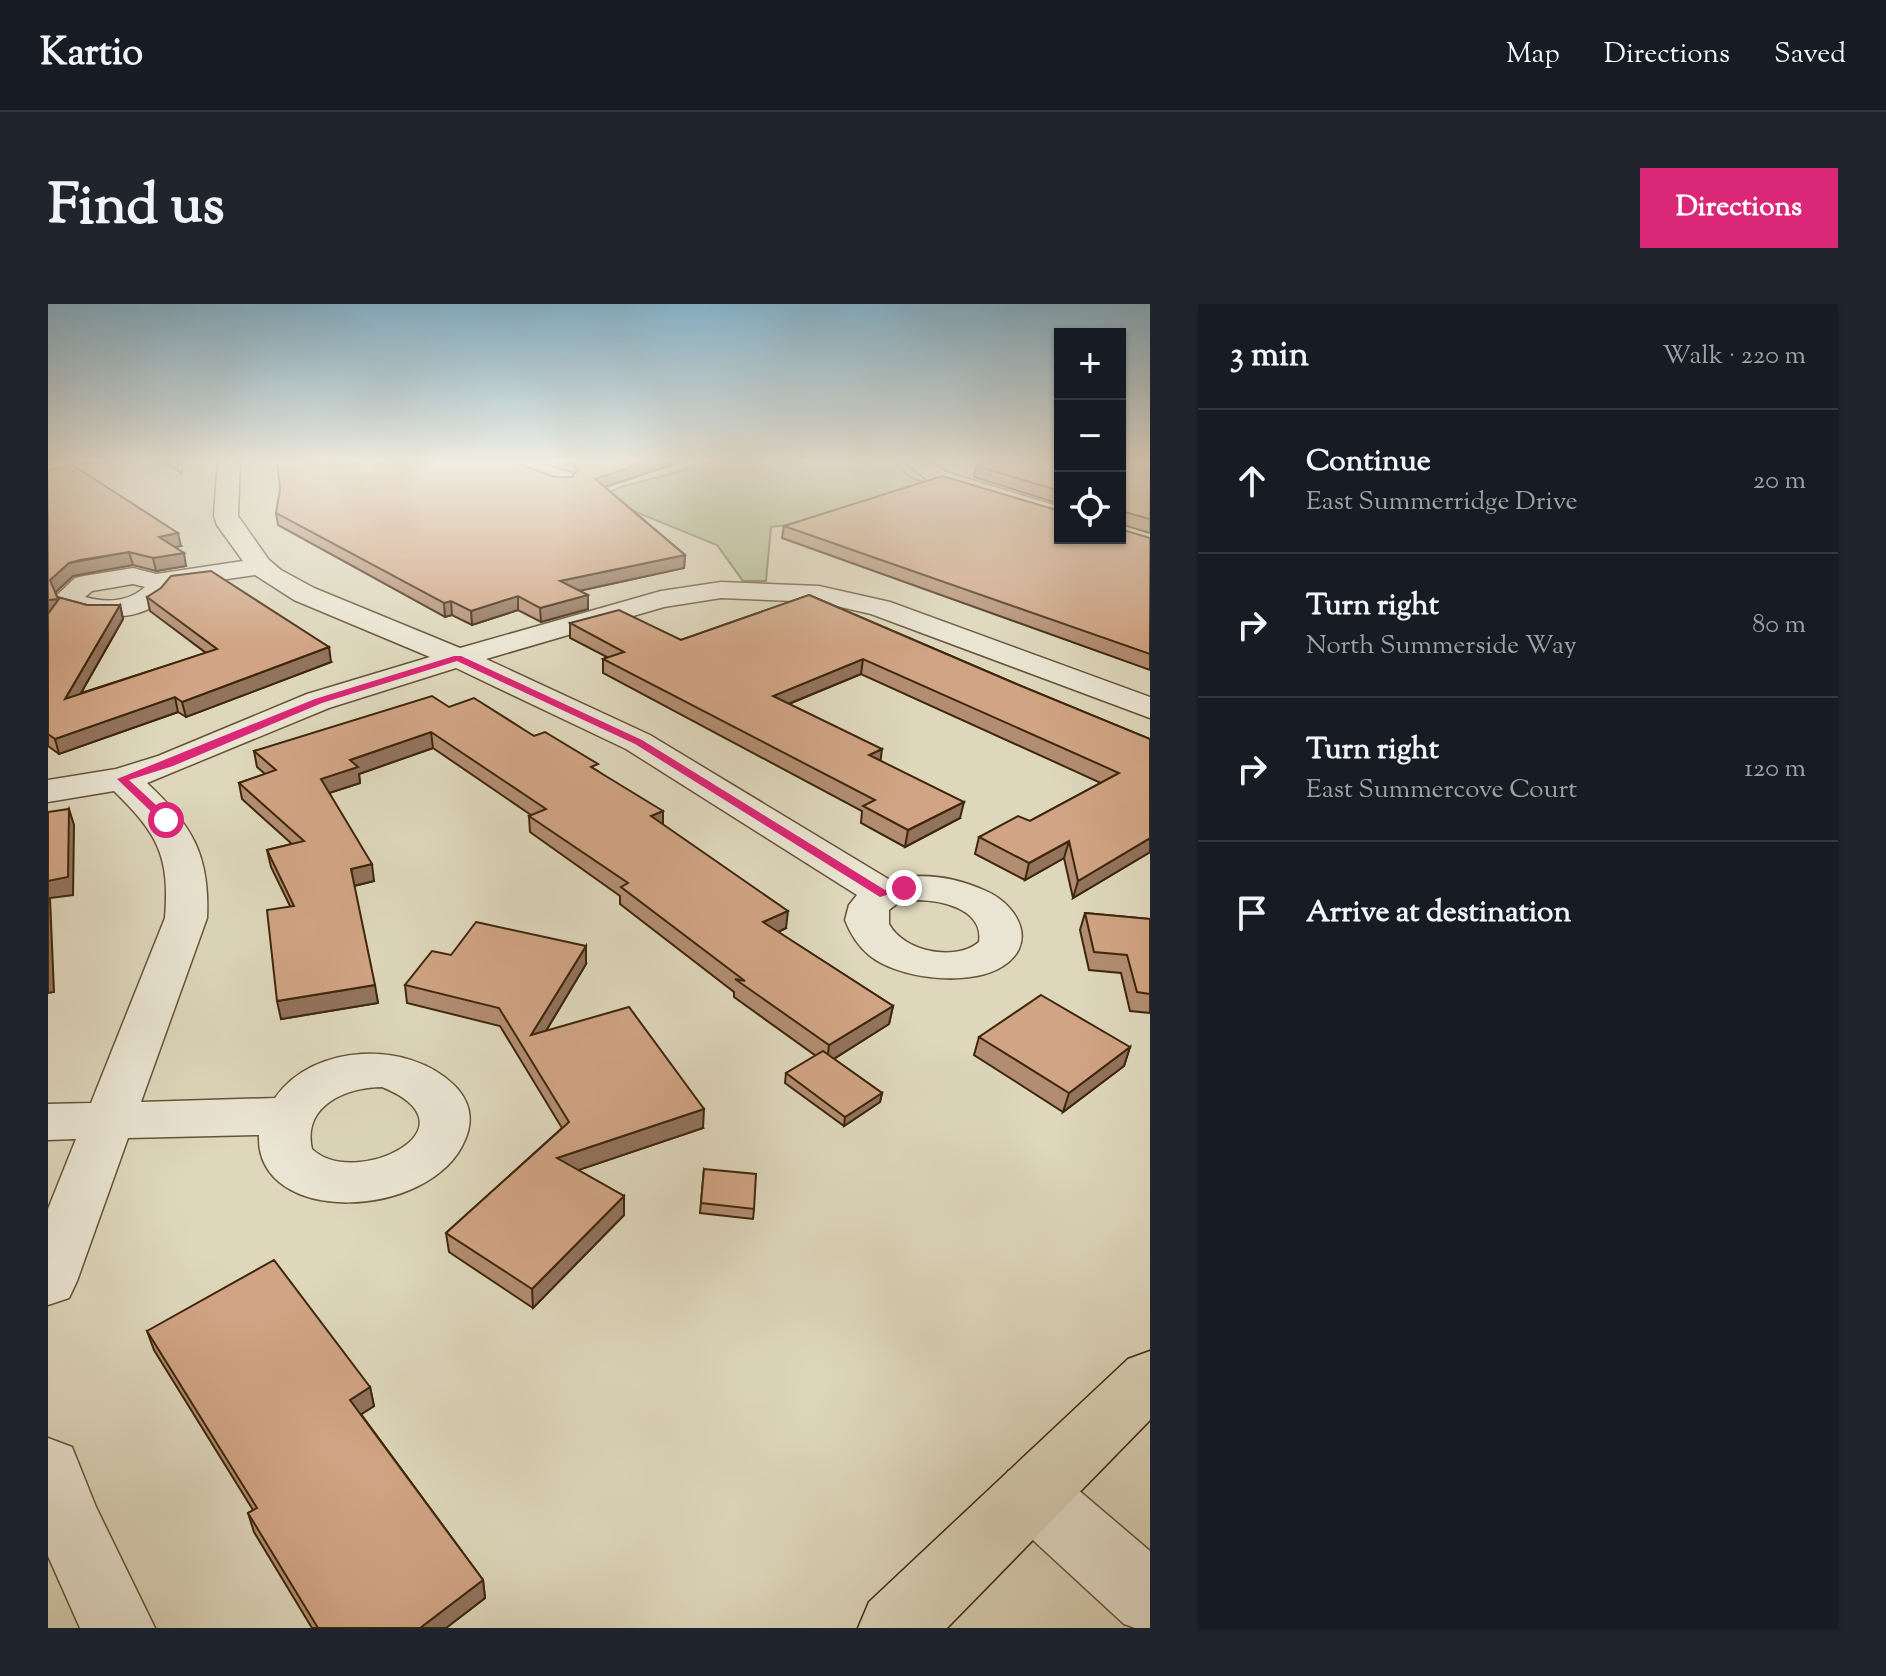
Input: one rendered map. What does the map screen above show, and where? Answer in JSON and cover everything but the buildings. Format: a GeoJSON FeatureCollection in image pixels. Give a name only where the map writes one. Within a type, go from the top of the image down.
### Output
{"type":"FeatureCollection","features":[{"type":"Feature","properties":{"kind":"main road"},"geometry":{"type":"LineString","coordinates":[[895,1628],[1150,1378]]}},
{"type":"Feature","properties":{"kind":"street"},"geometry":{"type":"LineString","coordinates":[[228,522],[260,566],[304,594],[458,658],[652,750],[884,894]]}},
{"type":"Feature","properties":{"kind":"street"},"geometry":{"type":"LineString","coordinates":[[156,582],[260,566]]}},
{"type":"Feature","properties":{"kind":"street"},"geometry":{"type":"LineString","coordinates":[[48,791],[122,779],[170,763],[318,701],[690,593],[754,589],[819,594],[880,608],[1150,708]]}},
{"type":"Feature","properties":{"kind":"street"},"geometry":{"type":"LineString","coordinates":[[48,1281],[186,918],[189,891],[186,865],[178,841],[166,820],[122,779]]}},
{"type":"Feature","properties":{"kind":"street"},"geometry":{"type":"LineString","coordinates":[[48,1122],[287,1116]]}},
{"type":"Feature","properties":{"kind":"street"},"geometry":{"type":"LineString","coordinates":[[48,1469],[68,1523],[118,1628]]}},
{"type":"Feature","properties":{"kind":"street"},"geometry":{"type":"LineString","coordinates":[[1032,1494],[1150,1598]]}},
{"type":"Feature","properties":{"kind":"green space"},"geometry":{"type":"Polygon","coordinates":[[[660,522],[813,522],[771,527],[766,581],[743,581],[717,545],[660,522]]]}},
{"type":"Feature","properties":{"kind":"route"},"geometry":{"type":"LineString","coordinates":[[166,820],[122,779],[170,763],[318,701],[458,658],[666,757],[884,894],[904,888]]}}]}
